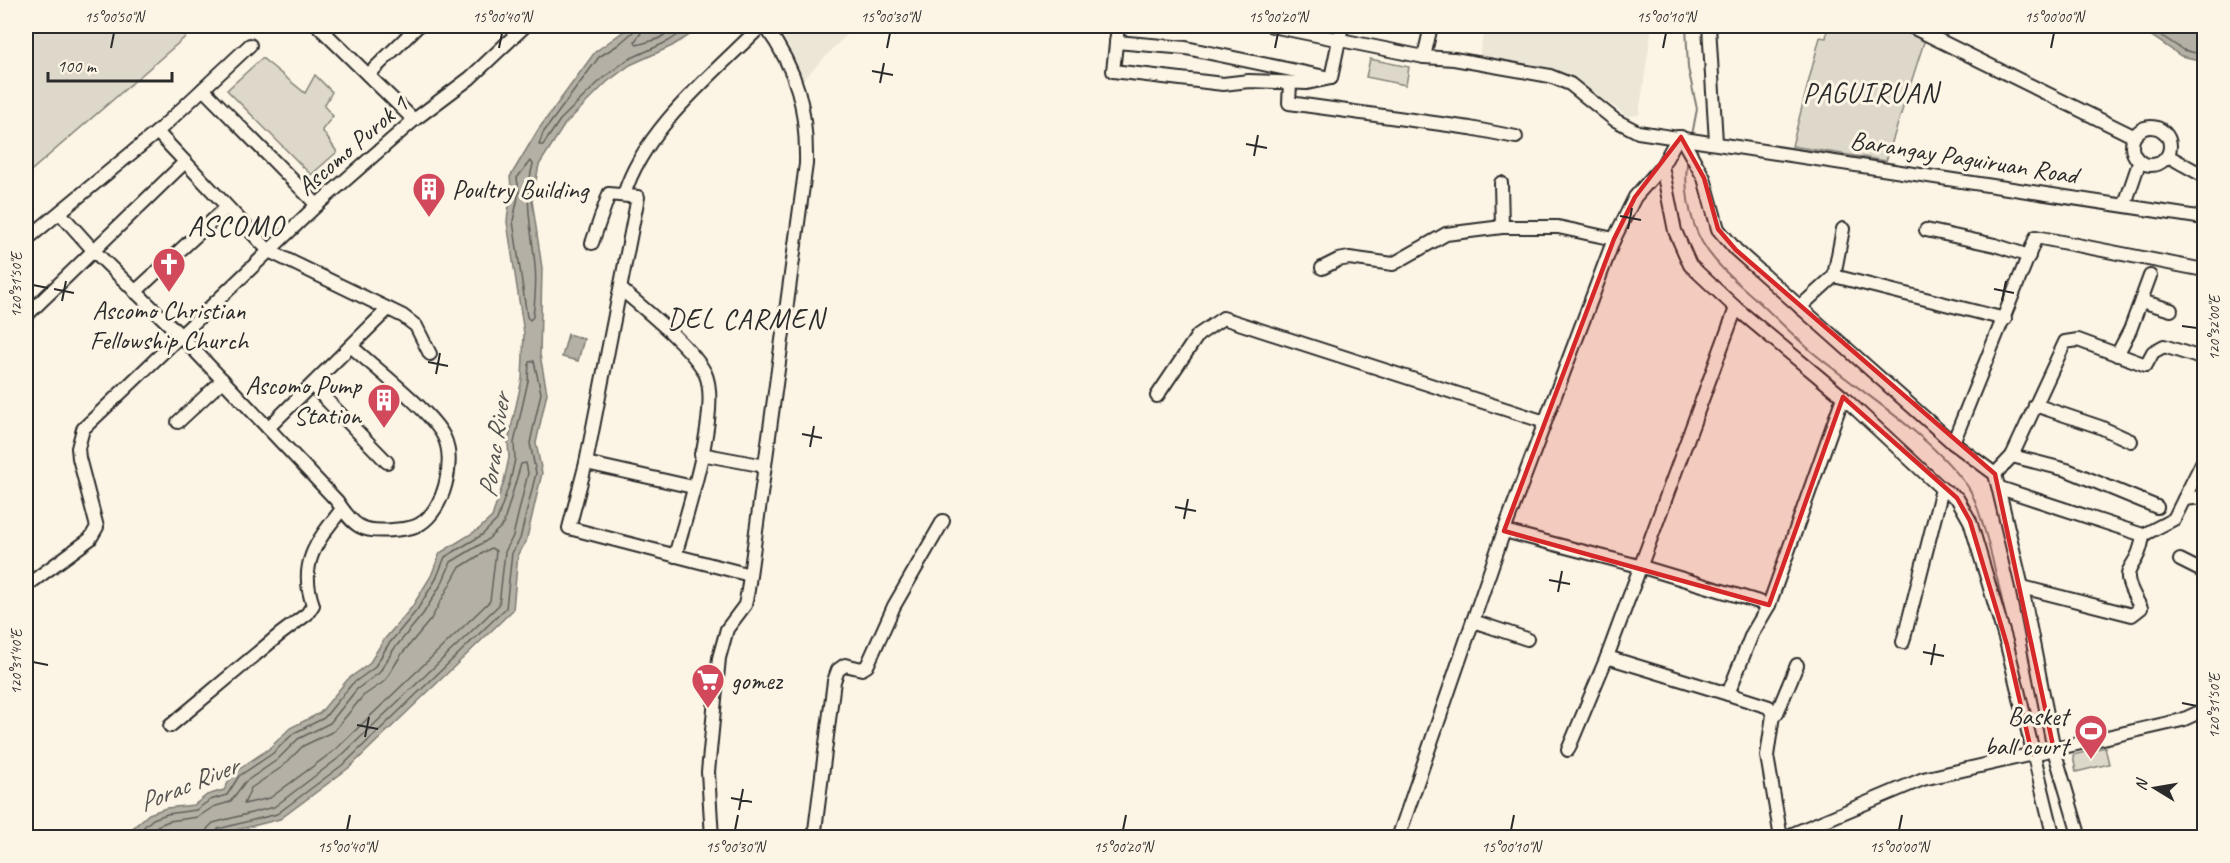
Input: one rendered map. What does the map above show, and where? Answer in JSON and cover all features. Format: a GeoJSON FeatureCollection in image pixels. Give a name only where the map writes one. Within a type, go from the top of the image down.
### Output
{"type":"FeatureCollection","features":[{"type":"Feature","properties":{"kind":"street"},"geometry":{"type":"LineString","coordinates":[[318,26],[414,120]]}},
{"type":"Feature","properties":{"kind":"street"},"geometry":{"type":"LineString","coordinates":[[368,75],[418,26]]}},
{"type":"Feature","properties":{"kind":"street","name":"Ascomo Purok 1"},"geometry":{"type":"LineString","coordinates":[[26,586],[86,543],[97,527],[79,458],[78,448],[83,429],[317,205],[414,120],[470,78],[525,26]]}},
{"type":"Feature","properties":{"kind":"street"},"geometry":{"type":"LineString","coordinates":[[624,195],[631,170],[653,136],[763,26],[796,81],[805,111],[806,164],[750,575],[744,605],[727,629],[719,658],[708,772],[712,837]]}},
{"type":"Feature","properties":{"kind":"street"},"geometry":{"type":"LineString","coordinates":[[1118,26],[1112,68],[1115,71],[1223,84],[1249,81],[1307,84],[1331,78]]}},
{"type":"Feature","properties":{"kind":"street","name":"Barangay Paguiruan Road"},"geometry":{"type":"LineString","coordinates":[[1272,26],[1424,57],[1454,59],[1550,76],[1570,84],[1615,120],[1638,132],[1685,143],[1709,141],[2205,218]]}},
{"type":"Feature","properties":{"kind":"street"},"geometry":{"type":"LineString","coordinates":[[1331,78],[1342,26]]}},
{"type":"Feature","properties":{"kind":"street"},"geometry":{"type":"LineString","coordinates":[[1424,57],[1431,26]]}},
{"type":"Feature","properties":{"kind":"street"},"geometry":{"type":"LineString","coordinates":[[1709,26],[1709,141]]}},
{"type":"Feature","properties":{"kind":"street"},"geometry":{"type":"LineString","coordinates":[[1910,26],[2133,136]]}},
{"type":"Feature","properties":{"kind":"street"},"geometry":{"type":"LineString","coordinates":[[1116,42],[1186,48],[1331,78]]}},
{"type":"Feature","properties":{"kind":"street"},"geometry":{"type":"LineString","coordinates":[[26,240],[157,132],[250,45]]}},
{"type":"Feature","properties":{"kind":"street"},"geometry":{"type":"LineString","coordinates":[[1290,83],[1289,103],[1516,136]]}},
{"type":"Feature","properties":{"kind":"street"},"geometry":{"type":"LineString","coordinates":[[202,89],[317,205]]}},
{"type":"Feature","properties":{"kind":"street"},"geometry":{"type":"LineString","coordinates":[[2145,127],[2161,128],[2170,141],[2168,156],[2155,166],[2139,163],[2131,151],[2133,136],[2145,127]]}},
{"type":"Feature","properties":{"kind":"street"},"geometry":{"type":"LineString","coordinates":[[157,132],[269,251],[388,309],[416,326],[430,354]]}},
{"type":"Feature","properties":{"kind":"street"},"geometry":{"type":"LineString","coordinates":[[1398,837],[1504,531],[1614,238],[1635,197],[1685,143],[1704,178],[1718,229],[1736,250],[1953,443],[1995,474],[2022,587],[2053,750],[2080,837]]}},
{"type":"Feature","properties":{"kind":"street"},"geometry":{"type":"LineString","coordinates":[[2168,156],[2205,176]]}},
{"type":"Feature","properties":{"kind":"street"},"geometry":{"type":"LineString","coordinates":[[26,316],[185,162]]}},
{"type":"Feature","properties":{"kind":"street"},"geometry":{"type":"LineString","coordinates":[[2125,204],[2139,163]]}},
{"type":"Feature","properties":{"kind":"street"},"geometry":{"type":"LineString","coordinates":[[1662,166],[1675,231],[1690,265],[1736,308],[1843,397],[1942,489],[1957,498],[1970,521],[2007,645],[2054,837]]}},
{"type":"Feature","properties":{"kind":"street"},"geometry":{"type":"LineString","coordinates":[[1501,183],[1502,227]]}},
{"type":"Feature","properties":{"kind":"street"},"geometry":{"type":"LineString","coordinates":[[592,243],[609,194],[638,197],[639,204],[586,463],[569,528],[750,575]]}},
{"type":"Feature","properties":{"kind":"street"},"geometry":{"type":"LineString","coordinates":[[135,292],[227,207]]}},
{"type":"Feature","properties":{"kind":"street"},"geometry":{"type":"LineString","coordinates":[[60,213],[94,251],[223,380],[359,527],[368,531],[411,528],[421,524],[428,516],[444,489],[449,467],[449,449],[435,422],[352,347]]}},
{"type":"Feature","properties":{"kind":"street"},"geometry":{"type":"LineString","coordinates":[[1322,268],[1338,260],[1349,258],[1393,264],[1446,234],[1502,227],[1558,227],[1614,238]]}},
{"type":"Feature","properties":{"kind":"street"},"geometry":{"type":"LineString","coordinates":[[1800,307],[1834,276],[1843,229]]}},
{"type":"Feature","properties":{"kind":"street"},"geometry":{"type":"LineString","coordinates":[[1926,230],[1995,245],[2029,256]]}},
{"type":"Feature","properties":{"kind":"street"},"geometry":{"type":"LineString","coordinates":[[1953,443],[2005,319],[2036,237],[2205,270]]}},
{"type":"Feature","properties":{"kind":"street"},"geometry":{"type":"LineString","coordinates":[[1834,276],[2005,319]]}},
{"type":"Feature","properties":{"kind":"street"},"geometry":{"type":"LineString","coordinates":[[2117,355],[2150,276]]}},
{"type":"Feature","properties":{"kind":"street"},"geometry":{"type":"LineString","coordinates":[[621,289],[683,347],[705,373],[710,396],[708,425],[675,556]]}},
{"type":"Feature","properties":{"kind":"street"},"geometry":{"type":"LineString","coordinates":[[2141,301],[2170,310]]}},
{"type":"Feature","properties":{"kind":"street"},"geometry":{"type":"LineString","coordinates":[[1568,750],[1607,657],[1736,308]]}},
{"type":"Feature","properties":{"kind":"street"},"geometry":{"type":"LineString","coordinates":[[268,428],[388,309]]}},
{"type":"Feature","properties":{"kind":"street"},"geometry":{"type":"LineString","coordinates":[[1156,396],[1198,335],[1223,318],[1545,422]]}},
{"type":"Feature","properties":{"kind":"street"},"geometry":{"type":"LineString","coordinates":[[1995,474],[2012,456],[2065,342],[2078,340],[2146,365],[2157,348],[2169,346],[2205,359]]}},
{"type":"Feature","properties":{"kind":"street"},"geometry":{"type":"LineString","coordinates":[[178,422],[223,380]]}},
{"type":"Feature","properties":{"kind":"street"},"geometry":{"type":"LineString","coordinates":[[312,385],[387,462]]}},
{"type":"Feature","properties":{"kind":"street"},"geometry":{"type":"LineString","coordinates":[[1728,694],[1752,634],[1769,605],[1843,397]]}},
{"type":"Feature","properties":{"kind":"street"},"geometry":{"type":"LineString","coordinates":[[2036,405],[2100,427],[2131,441]]}},
{"type":"Feature","properties":{"kind":"street"},"geometry":{"type":"LineString","coordinates":[[701,454],[765,466]]}},
{"type":"Feature","properties":{"kind":"street"},"geometry":{"type":"LineString","coordinates":[[2012,456],[2067,470],[2157,507]]}},
{"type":"Feature","properties":{"kind":"street"},"geometry":{"type":"LineString","coordinates":[[2000,488],[2143,535],[2174,519],[2205,459]]}},
{"type":"Feature","properties":{"kind":"street"},"geometry":{"type":"LineString","coordinates":[[586,463],[693,487]]}},
{"type":"Feature","properties":{"kind":"street"},"geometry":{"type":"LineString","coordinates":[[1903,642],[1942,489]]}},
{"type":"Feature","properties":{"kind":"street"},"geometry":{"type":"LineString","coordinates":[[2184,499],[2205,497]]}},
{"type":"Feature","properties":{"kind":"street"},"geometry":{"type":"LineString","coordinates":[[170,726],[279,635],[308,614],[313,605],[308,592],[308,560],[342,509]]}},
{"type":"Feature","properties":{"kind":"street"},"geometry":{"type":"LineString","coordinates":[[814,837],[834,681],[838,670],[845,665],[862,669],[867,666],[894,606],[943,521]]}},
{"type":"Feature","properties":{"kind":"street"},"geometry":{"type":"LineString","coordinates":[[1504,531],[1639,566],[1769,605]]}},
{"type":"Feature","properties":{"kind":"street"},"geometry":{"type":"LineString","coordinates":[[2022,587],[2132,615],[2141,608],[2127,585],[2126,574],[2141,550],[2143,535]]}},
{"type":"Feature","properties":{"kind":"street"},"geometry":{"type":"LineString","coordinates":[[2180,560],[2205,572]]}},
{"type":"Feature","properties":{"kind":"street"},"geometry":{"type":"LineString","coordinates":[[1473,621],[1527,639]]}},
{"type":"Feature","properties":{"kind":"street"},"geometry":{"type":"LineString","coordinates":[[1607,657],[1769,707],[1773,716],[1767,756],[1782,837],[1923,779],[2182,720],[2205,711]]}},
{"type":"Feature","properties":{"kind":"street"},"geometry":{"type":"LineString","coordinates":[[1773,716],[1777,713],[1797,665]]}},
{"type":"Feature","properties":{"kind":"highlighted area"},"geometry":{"type":"Polygon","coordinates":[[[1681,137],[1704,178],[1718,229],[1736,250],[1995,474],[2054,750],[2032,754],[2007,645],[1970,521],[1957,498],[1843,397],[1769,605],[1504,531],[1614,239],[1635,197],[1681,137]]]}},
{"type":"Feature","properties":{"kind":"shaded area"},"geometry":{"type":"Polygon","coordinates":[[[26,26],[198,26],[26,175],[26,26]]]}},
{"type":"Feature","properties":{"kind":"shaded area"},"geometry":{"type":"Polygon","coordinates":[[[778,26],[855,26],[800,83],[790,49],[778,26]]]}},
{"type":"Feature","properties":{"kind":"shaded area"},"geometry":{"type":"Polygon","coordinates":[[[1485,26],[1652,26],[1639,115],[1627,116],[1572,77],[1479,57],[1485,26]]]}},
{"type":"Feature","properties":{"kind":"shaded area"},"geometry":{"type":"Polygon","coordinates":[[[1828,26],[1896,26],[1925,39],[1886,161],[1792,146],[1820,37],[1826,38],[1828,26]]]}},
{"type":"Feature","properties":{"kind":"shaded area"},"geometry":{"type":"Polygon","coordinates":[[[262,58],[305,93],[315,75],[332,92],[324,106],[333,116],[322,130],[337,152],[311,175],[227,90],[262,58]]]}},
{"type":"Feature","properties":{"kind":"shaded area"},"geometry":{"type":"Polygon","coordinates":[[[1370,59],[1409,67],[1406,85],[1366,77],[1370,59]]]}},
{"type":"Feature","properties":{"kind":"shaded area","name":"Basket ball court"},"geometry":{"type":"Polygon","coordinates":[[[2105,747],[2109,764],[2076,772],[2073,755],[2105,747]]]}},
{"type":"Feature","properties":{"kind":"water"},"geometry":{"type":"Polygon","coordinates":[[[631,26],[704,26],[672,46],[630,65],[607,82],[565,124],[539,165],[532,200],[542,268],[540,355],[547,393],[536,443],[542,473],[526,542],[518,554],[513,610],[350,767],[280,819],[209,837],[102,837],[128,832],[149,814],[166,808],[194,805],[207,795],[224,790],[234,772],[269,749],[290,728],[320,713],[348,679],[369,664],[383,641],[412,607],[431,576],[440,553],[479,529],[492,517],[509,458],[508,442],[522,379],[524,333],[507,222],[511,194],[510,177],[538,130],[595,52],[631,26]]]}},
{"type":"Feature","properties":{"kind":"water"},"geometry":{"type":"Polygon","coordinates":[[[2137,26],[2204,26],[2204,61],[2181,56],[2137,26]]]}},
{"type":"Feature","properties":{"kind":"water"},"geometry":{"type":"Polygon","coordinates":[[[568,334],[584,339],[578,361],[562,357],[568,334]]]}},
{"type":"Feature","properties":{"kind":"waterway"},"geometry":{"type":"LineString","coordinates":[[1686,26],[1688,68],[1697,109],[1692,135]]}},
{"type":"Feature","properties":{"kind":"waterway"},"geometry":{"type":"LineString","coordinates":[[1688,158],[1686,179],[1691,212],[1697,233],[1714,259],[1811,351],[1931,446],[1966,484],[1984,529],[2007,623]]}},
{"type":"Feature","properties":{"kind":"place","name":"Poultry Building"},"geometry":{"type":"Point","coordinates":[429,218]}},
{"type":"Feature","properties":{"kind":"place","name":"Ascomo Christian Fellowship Church"},"geometry":{"type":"Point","coordinates":[169,293]}},
{"type":"Feature","properties":{"kind":"place","name":"Ascomo Pump Station"},"geometry":{"type":"Point","coordinates":[384,429]}},
{"type":"Feature","properties":{"kind":"place","name":"gomez"},"geometry":{"type":"Point","coordinates":[708,709]}},
{"type":"Feature","properties":{"kind":"place","name":"Basket ball court"},"geometry":{"type":"Point","coordinates":[2091,760]}},
{"type":"Feature","properties":{"kind":"district","name":"PAGUIRUAN"},"geometry":{"type":"Point","coordinates":[1871,92]}},
{"type":"Feature","properties":{"kind":"district","name":"ASCOMO"},"geometry":{"type":"Point","coordinates":[236,225]}},
{"type":"Feature","properties":{"kind":"district","name":"DEL CARMEN"},"geometry":{"type":"Point","coordinates":[746,318]}},
{"type":"Feature","properties":{"kind":"water label","name":"Porac River"},"geometry":{"type":"Point","coordinates":[494,446]}},
{"type":"Feature","properties":{"kind":"water label","name":"Porac River"},"geometry":{"type":"Point","coordinates":[188,784]}}]}
